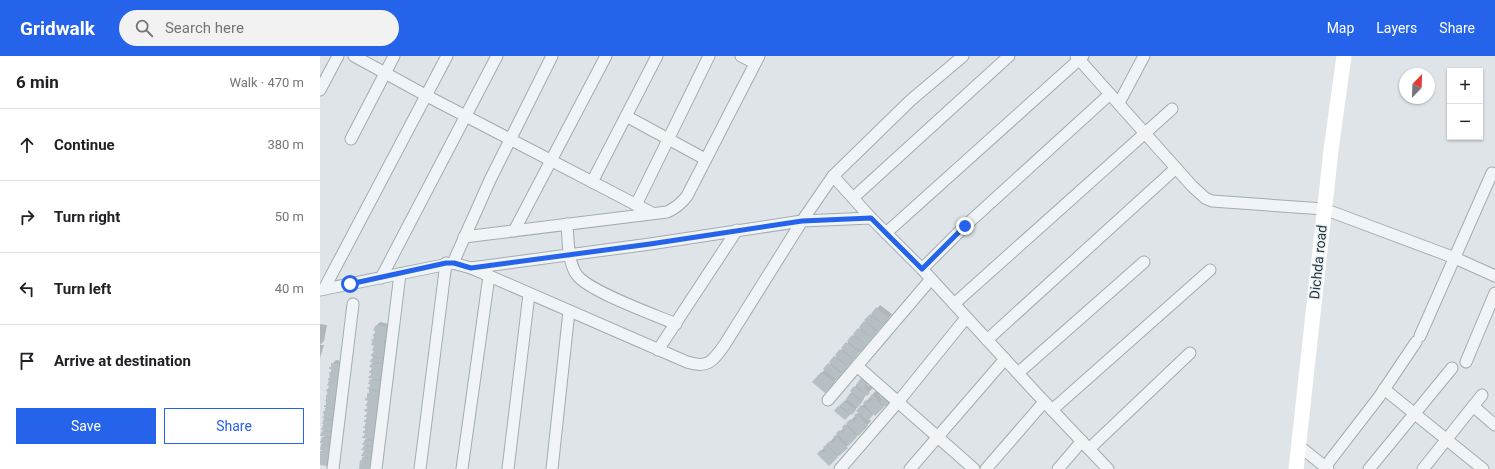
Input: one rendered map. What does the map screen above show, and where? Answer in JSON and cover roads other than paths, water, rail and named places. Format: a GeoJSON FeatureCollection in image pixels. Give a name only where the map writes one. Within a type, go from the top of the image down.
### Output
{"type":"FeatureCollection","features":[{"type":"Feature","properties":{"kind":"main road","name":"Dichda road"},"geometry":{"type":"LineString","coordinates":[[1296,469],[1324,209],[1344,56]]}},
{"type":"Feature","properties":{"kind":"street"},"geometry":{"type":"LineString","coordinates":[[320,90],[338,56]]}},
{"type":"Feature","properties":{"kind":"street"},"geometry":{"type":"LineString","coordinates":[[354,56],[427,96],[653,213]]}},
{"type":"Feature","properties":{"kind":"street"},"geometry":{"type":"LineString","coordinates":[[351,139],[394,56]]}},
{"type":"Feature","properties":{"kind":"street"},"geometry":{"type":"LineString","coordinates":[[322,290],[427,96],[447,56]]}},
{"type":"Feature","properties":{"kind":"street"},"geometry":{"type":"LineString","coordinates":[[381,278],[497,56]]}},
{"type":"Feature","properties":{"kind":"street"},"geometry":{"type":"LineString","coordinates":[[420,469],[450,263],[552,56]]}},
{"type":"Feature","properties":{"kind":"street"},"geometry":{"type":"LineString","coordinates":[[514,231],[606,56]]}},
{"type":"Feature","properties":{"kind":"street"},"geometry":{"type":"LineString","coordinates":[[592,182],[657,56]]}},
{"type":"Feature","properties":{"kind":"street"},"geometry":{"type":"LineString","coordinates":[[636,205],[709,56]]}},
{"type":"Feature","properties":{"kind":"street"},"geometry":{"type":"LineString","coordinates":[[464,237],[667,212],[680,204],[687,196],[757,60],[741,56]]}},
{"type":"Feature","properties":{"kind":"street"},"geometry":{"type":"LineString","coordinates":[[322,290],[450,263],[471,268],[695,365],[704,365],[711,362],[725,344],[802,221],[833,176],[911,100],[963,56]]}},
{"type":"Feature","properties":{"kind":"street"},"geometry":{"type":"LineString","coordinates":[[853,198],[1009,56]]}},
{"type":"Feature","properties":{"kind":"street"},"geometry":{"type":"LineString","coordinates":[[1119,103],[1144,56]]}},
{"type":"Feature","properties":{"kind":"street"},"geometry":{"type":"LineString","coordinates":[[886,233],[1080,57],[1110,94],[1198,193],[1205,198],[1212,200],[1324,209],[1454,258],[1495,276]]}},
{"type":"Feature","properties":{"kind":"street"},"geometry":{"type":"LineString","coordinates":[[922,269],[971,221],[1110,94]]}},
{"type":"Feature","properties":{"kind":"street"},"geometry":{"type":"LineString","coordinates":[[954,304],[1172,109]]}},
{"type":"Feature","properties":{"kind":"street"},"geometry":{"type":"LineString","coordinates":[[626,116],[705,159]]}},
{"type":"Feature","properties":{"kind":"street"},"geometry":{"type":"LineString","coordinates":[[987,340],[1176,168]]}},
{"type":"Feature","properties":{"kind":"street"},"geometry":{"type":"LineString","coordinates":[[1299,446],[1326,468],[1384,389],[1418,339],[1492,173]]}},
{"type":"Feature","properties":{"kind":"street"},"geometry":{"type":"LineString","coordinates":[[833,176],[871,218],[922,269],[1044,402],[1108,469]]}},
{"type":"Feature","properties":{"kind":"street"},"geometry":{"type":"LineString","coordinates":[[471,268],[650,244],[802,221],[871,218]]}},
{"type":"Feature","properties":{"kind":"street"},"geometry":{"type":"LineString","coordinates":[[567,224],[570,254],[576,274],[587,284],[676,324]]}},
{"type":"Feature","properties":{"kind":"street"},"geometry":{"type":"LineString","coordinates":[[658,350],[737,230]]}},
{"type":"Feature","properties":{"kind":"street"},"geometry":{"type":"LineString","coordinates":[[1018,373],[1144,262]]}},
{"type":"Feature","properties":{"kind":"street"},"geometry":{"type":"LineString","coordinates":[[1052,410],[1210,270]]}},
{"type":"Feature","properties":{"kind":"street"},"geometry":{"type":"LineString","coordinates":[[376,469],[400,274]]}},
{"type":"Feature","properties":{"kind":"street"},"geometry":{"type":"LineString","coordinates":[[462,469],[489,276]]}},
{"type":"Feature","properties":{"kind":"street"},"geometry":{"type":"LineString","coordinates":[[828,400],[931,280]]}},
{"type":"Feature","properties":{"kind":"street"},"geometry":{"type":"LineString","coordinates":[[508,469],[529,294]]}},
{"type":"Feature","properties":{"kind":"street"},"geometry":{"type":"LineString","coordinates":[[1466,362],[1495,294]]}},
{"type":"Feature","properties":{"kind":"street"},"geometry":{"type":"LineString","coordinates":[[333,469],[353,304]]}},
{"type":"Feature","properties":{"kind":"street"},"geometry":{"type":"LineString","coordinates":[[552,469],[568,311]]}},
{"type":"Feature","properties":{"kind":"street"},"geometry":{"type":"LineString","coordinates":[[840,469],[898,402],[966,318]]}},
{"type":"Feature","properties":{"kind":"street"},"geometry":{"type":"LineString","coordinates":[[1058,469],[1190,353]]}},
{"type":"Feature","properties":{"kind":"street"},"geometry":{"type":"LineString","coordinates":[[910,469],[1005,359]]}},
{"type":"Feature","properties":{"kind":"street"},"geometry":{"type":"LineString","coordinates":[[857,366],[974,469]]}},
{"type":"Feature","properties":{"kind":"street"},"geometry":{"type":"LineString","coordinates":[[1369,469],[1452,368]]}},
{"type":"Feature","properties":{"kind":"street"},"geometry":{"type":"LineString","coordinates":[[1384,389],[1447,439],[1479,468]]}},
{"type":"Feature","properties":{"kind":"street"},"geometry":{"type":"LineString","coordinates":[[1423,469],[1482,395]]}},
{"type":"Feature","properties":{"kind":"street"},"geometry":{"type":"LineString","coordinates":[[986,469],[1044,402]]}},
{"type":"Feature","properties":{"kind":"street"},"geometry":{"type":"LineString","coordinates":[[1473,406],[1495,425]]}}]}
